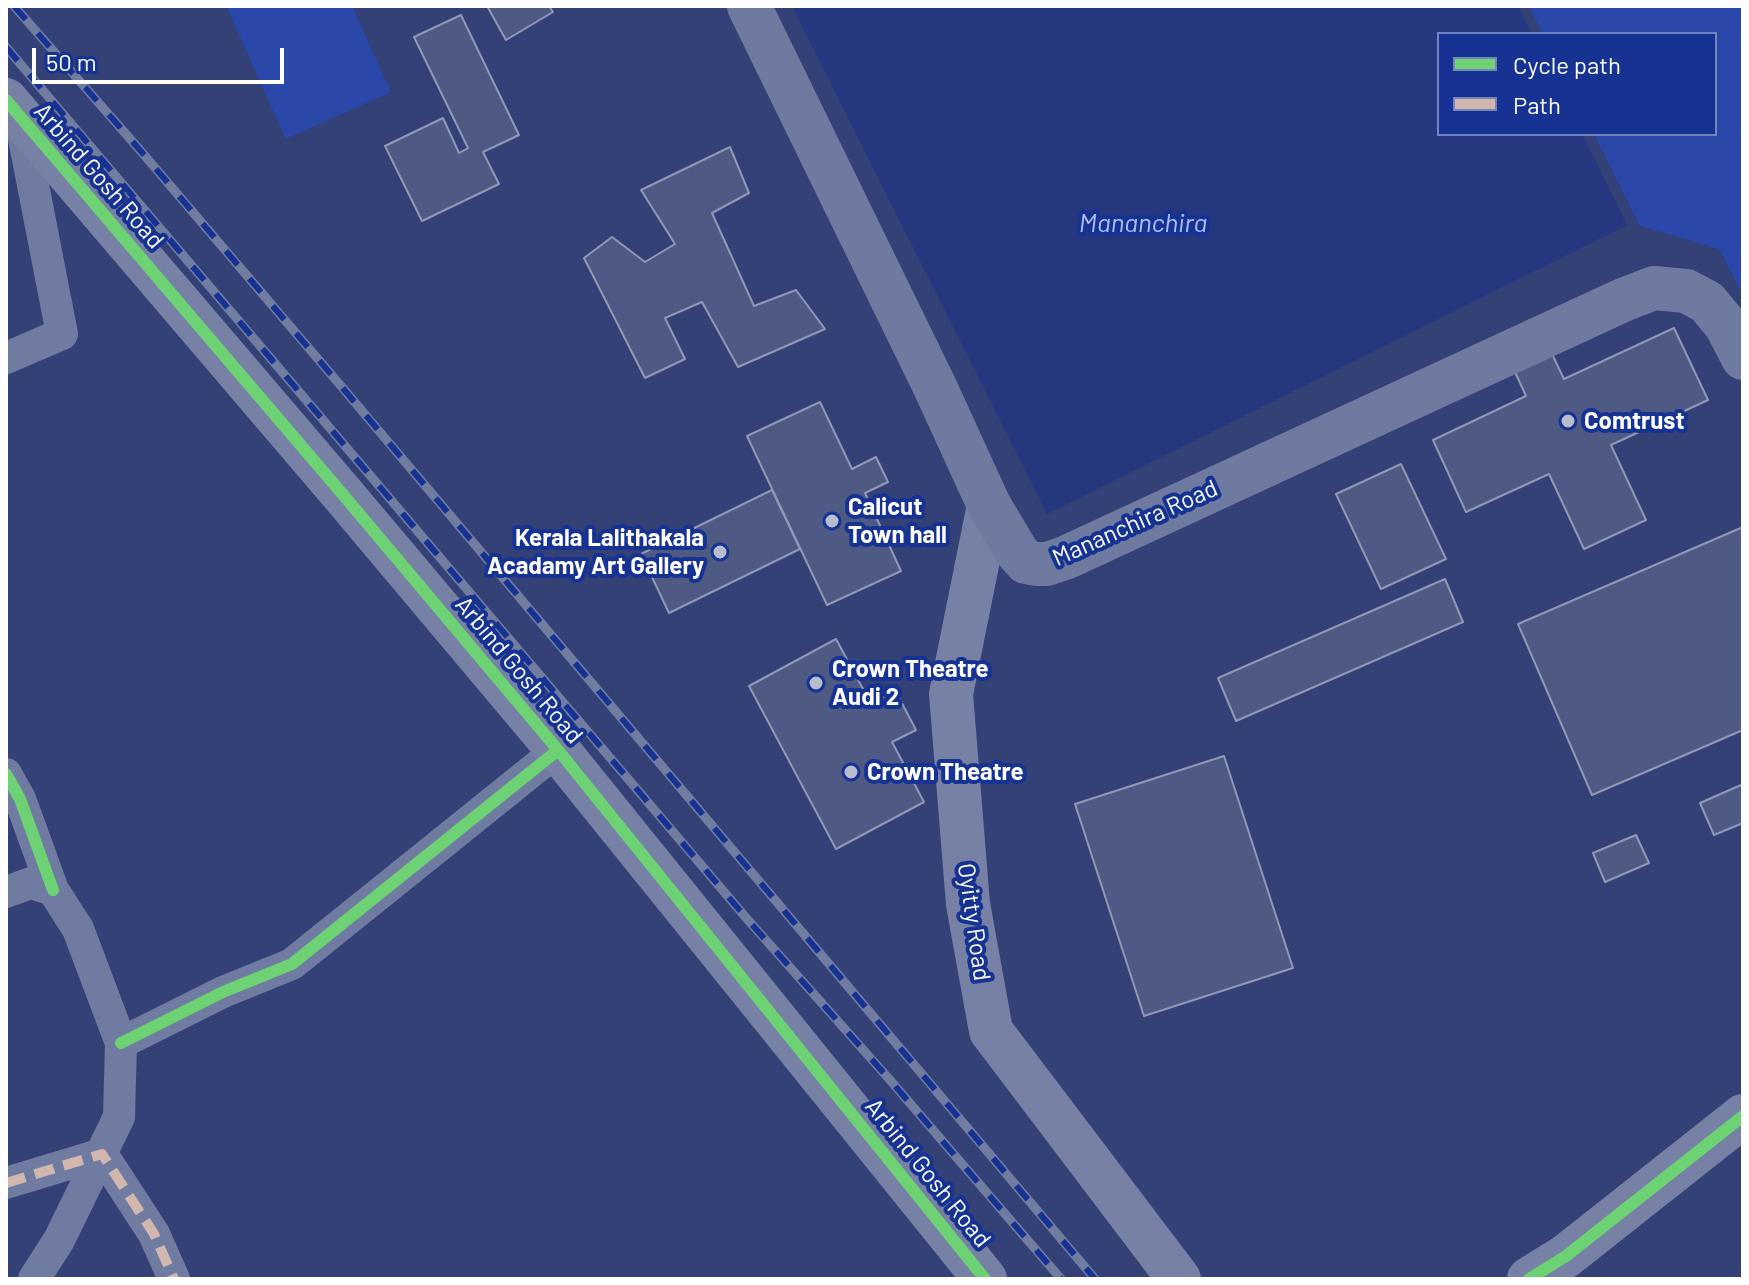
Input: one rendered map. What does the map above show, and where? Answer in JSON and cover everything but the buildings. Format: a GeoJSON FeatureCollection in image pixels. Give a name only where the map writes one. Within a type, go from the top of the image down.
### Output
{"type":"FeatureCollection","features":[{"type":"Feature","properties":{"kind":"main road","name":"Mananchira Road"},"geometry":{"type":"LineString","coordinates":[[749,6],[935,387],[989,505],[1026,562],[1047,564],[1065,558],[1654,288],[1686,291],[1707,302],[1726,325],[1743,358]]}},
{"type":"Feature","properties":{"kind":"street"},"geometry":{"type":"LineString","coordinates":[[6,358],[62,334],[13,108]]}},
{"type":"Feature","properties":{"kind":"street","name":"Arbind Gosh Road"},"geometry":{"type":"LineString","coordinates":[[13,108],[558,750],[985,1279]]}},
{"type":"Feature","properties":{"kind":"street","name":"Oyitty Road"},"geometry":{"type":"LineString","coordinates":[[989,505],[951,694],[968,904],[991,1031],[1179,1279]]}},
{"type":"Feature","properties":{"kind":"street"},"geometry":{"type":"LineString","coordinates":[[121,1043],[223,992],[292,964],[558,750]]}},
{"type":"Feature","properties":{"kind":"street"},"geometry":{"type":"LineString","coordinates":[[6,774],[20,799],[53,890],[78,929],[121,1043],[119,1117],[59,1240],[34,1279]]}},
{"type":"Feature","properties":{"kind":"street"},"geometry":{"type":"LineString","coordinates":[[6,892],[31,883],[53,890]]}},
{"type":"Feature","properties":{"kind":"street"},"geometry":{"type":"LineString","coordinates":[[1529,1279],[1566,1256],[1743,1116]]}},
{"type":"Feature","properties":{"kind":"street"},"geometry":{"type":"LineString","coordinates":[[6,1183],[102,1154]]}},
{"type":"Feature","properties":{"kind":"street"},"geometry":{"type":"LineString","coordinates":[[102,1154],[154,1234],[174,1279]]}},
{"type":"Feature","properties":{"kind":"shaded area"},"geometry":{"type":"Polygon","coordinates":[[[226,6],[352,6],[391,92],[286,139],[226,6]]]}},
{"type":"Feature","properties":{"kind":"shaded area"},"geometry":{"type":"Polygon","coordinates":[[[1529,6],[1743,6],[1743,295],[1719,249],[1640,226],[1595,136],[1717,136],[1717,32],[1542,32],[1529,6]]]}},
{"type":"Feature","properties":{"kind":"water","name":"Mananchira"},"geometry":{"type":"Polygon","coordinates":[[[792,6],[1518,6],[1531,32],[1437,32],[1437,136],[1583,136],[1627,225],[1047,514],[792,6]]]}},
{"type":"Feature","properties":{"kind":"railway"},"geometry":{"type":"LineString","coordinates":[[14,6],[341,386],[1095,1279]]}},
{"type":"Feature","properties":{"kind":"railway"},"geometry":{"type":"LineString","coordinates":[[6,47],[748,920],[1061,1279]]}},
{"type":"Feature","properties":{"kind":"marked path"},"geometry":{"type":"LineString","coordinates":[[6,1183],[102,1154],[154,1234],[174,1279]]}},
{"type":"Feature","properties":{"kind":"cycle path"},"geometry":{"type":"LineString","coordinates":[[6,100],[558,750],[985,1279]]}},
{"type":"Feature","properties":{"kind":"cycle path"},"geometry":{"type":"LineString","coordinates":[[121,1043],[223,992],[292,964],[558,750]]}},
{"type":"Feature","properties":{"kind":"cycle path"},"geometry":{"type":"LineString","coordinates":[[6,774],[20,799],[53,890]]}},
{"type":"Feature","properties":{"kind":"cycle path"},"geometry":{"type":"LineString","coordinates":[[1529,1279],[1566,1256],[1743,1116]]}},
{"type":"Feature","properties":{"kind":"place","name":"Comtrust"},"geometry":{"type":"Point","coordinates":[1568,421]}},
{"type":"Feature","properties":{"kind":"place","name":"Calicut Town hall"},"geometry":{"type":"Point","coordinates":[832,521]}},
{"type":"Feature","properties":{"kind":"place","name":"Kerala Lalithakala Acadamy Art Gallery"},"geometry":{"type":"Point","coordinates":[720,552]}},
{"type":"Feature","properties":{"kind":"place","name":"Crown Theatre Audi 2"},"geometry":{"type":"Point","coordinates":[816,683]}},
{"type":"Feature","properties":{"kind":"place","name":"Crown Theatre"},"geometry":{"type":"Point","coordinates":[851,772]}}]}
